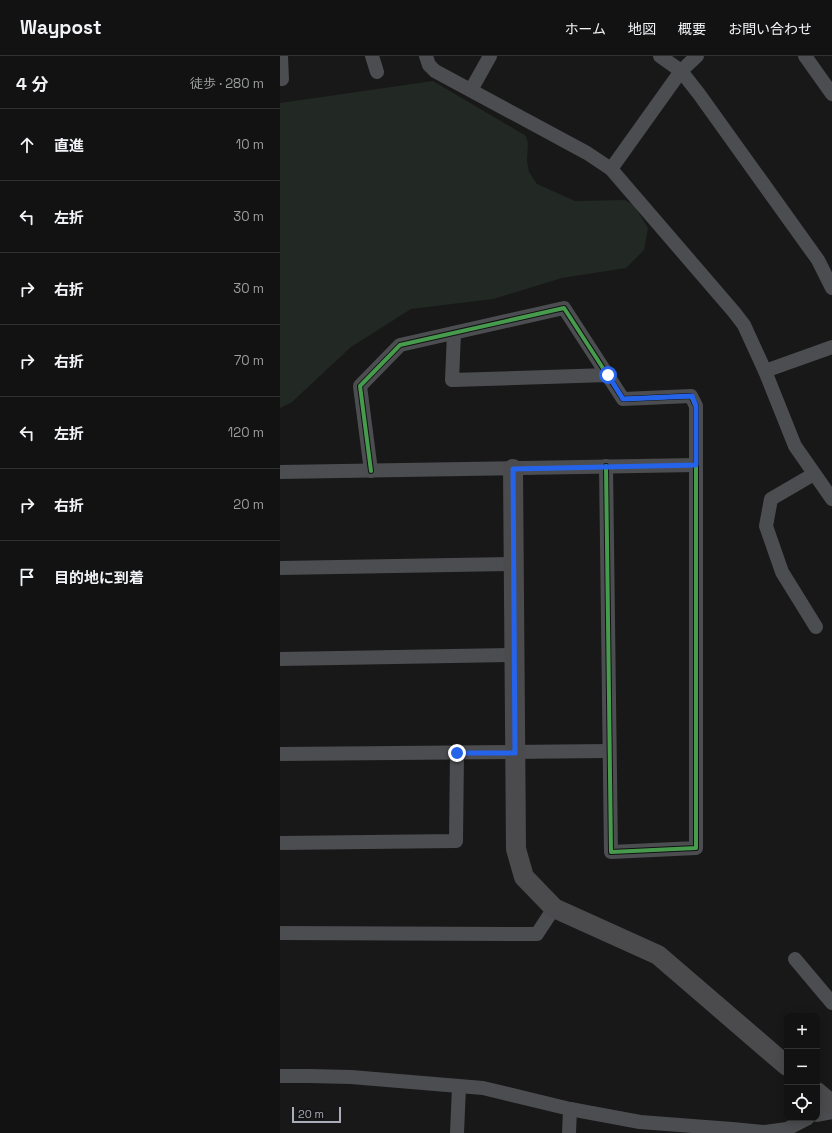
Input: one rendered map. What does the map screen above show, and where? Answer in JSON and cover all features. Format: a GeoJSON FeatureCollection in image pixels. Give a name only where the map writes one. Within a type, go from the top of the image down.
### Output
{"type":"FeatureCollection","features":[{"type":"Feature","properties":{"kind":"street"},"geometry":{"type":"LineString","coordinates":[[281,56],[282,79]]}},
{"type":"Feature","properties":{"kind":"street"},"geometry":{"type":"LineString","coordinates":[[372,56],[377,72]]}},
{"type":"Feature","properties":{"kind":"street"},"geometry":{"type":"LineString","coordinates":[[426,56],[429,65],[435,71],[587,153],[611,169],[734,312],[744,326],[765,371],[795,446],[832,499]]}},
{"type":"Feature","properties":{"kind":"street"},"geometry":{"type":"LineString","coordinates":[[471,90],[490,56]]}},
{"type":"Feature","properties":{"kind":"street"},"geometry":{"type":"LineString","coordinates":[[660,56],[681,71],[699,94],[818,260],[832,288]]}},
{"type":"Feature","properties":{"kind":"street"},"geometry":{"type":"LineString","coordinates":[[611,169],[681,71],[697,56]]}},
{"type":"Feature","properties":{"kind":"street"},"geometry":{"type":"LineString","coordinates":[[805,56],[832,94]]}},
{"type":"Feature","properties":{"kind":"street"},"geometry":{"type":"LineString","coordinates":[[371,471],[360,386],[400,345],[564,308],[623,399],[692,396],[696,406],[696,848],[611,852],[606,466]]}},
{"type":"Feature","properties":{"kind":"street"},"geometry":{"type":"LineString","coordinates":[[454,333],[452,380],[608,375]]}},
{"type":"Feature","properties":{"kind":"street"},"geometry":{"type":"LineString","coordinates":[[765,371],[832,347]]}},
{"type":"Feature","properties":{"kind":"street"},"geometry":{"type":"LineString","coordinates":[[280,472],[696,465]]}},
{"type":"Feature","properties":{"kind":"street"},"geometry":{"type":"LineString","coordinates":[[513,469],[516,849],[524,877],[554,908],[658,955],[784,1063]]}},
{"type":"Feature","properties":{"kind":"street"},"geometry":{"type":"LineString","coordinates":[[814,474],[771,498],[766,526],[782,572],[816,627]]}},
{"type":"Feature","properties":{"kind":"street"},"geometry":{"type":"LineString","coordinates":[[280,568],[514,564]]}},
{"type":"Feature","properties":{"kind":"street"},"geometry":{"type":"LineString","coordinates":[[280,659],[514,655]]}},
{"type":"Feature","properties":{"kind":"street"},"geometry":{"type":"LineString","coordinates":[[280,754],[609,751]]}},
{"type":"Feature","properties":{"kind":"street"},"geometry":{"type":"LineString","coordinates":[[280,843],[456,841],[457,753]]}},
{"type":"Feature","properties":{"kind":"street"},"geometry":{"type":"LineString","coordinates":[[280,933],[537,934],[554,908]]}},
{"type":"Feature","properties":{"kind":"street"},"geometry":{"type":"LineString","coordinates":[[795,959],[832,1003]]}},
{"type":"Feature","properties":{"kind":"street"},"geometry":{"type":"LineString","coordinates":[[280,1076],[351,1077],[483,1088],[570,1109],[640,1122],[765,1132],[787,1128],[802,1121]]}},
{"type":"Feature","properties":{"kind":"street"},"geometry":{"type":"LineString","coordinates":[[457,1133],[459,1087]]}},
{"type":"Feature","properties":{"kind":"street"},"geometry":{"type":"LineString","coordinates":[[820,1095],[832,1105]]}},
{"type":"Feature","properties":{"kind":"street"},"geometry":{"type":"LineString","coordinates":[[569,1133],[570,1109]]}},
{"type":"Feature","properties":{"kind":"street"},"geometry":{"type":"LineString","coordinates":[[820,1114],[832,1112]]}},
{"type":"Feature","properties":{"kind":"shaded area"},"geometry":{"type":"Polygon","coordinates":[[[433,81],[526,136],[528,144],[527,161],[529,172],[537,184],[575,201],[625,200],[634,205],[648,228],[644,250],[626,268],[562,278],[493,299],[411,309],[351,347],[292,402],[280,408],[280,103],[433,81]]]}},
{"type":"Feature","properties":{"kind":"cycle path"},"geometry":{"type":"LineString","coordinates":[[371,471],[360,386],[400,345],[564,308],[623,399],[691,396],[696,406],[696,848],[611,852],[606,466]]}},
{"type":"Feature","properties":{"kind":"route"},"geometry":{"type":"LineString","coordinates":[[457,753],[515,753],[513,469],[696,465],[696,406],[692,396],[623,399],[608,375]]}}]}
